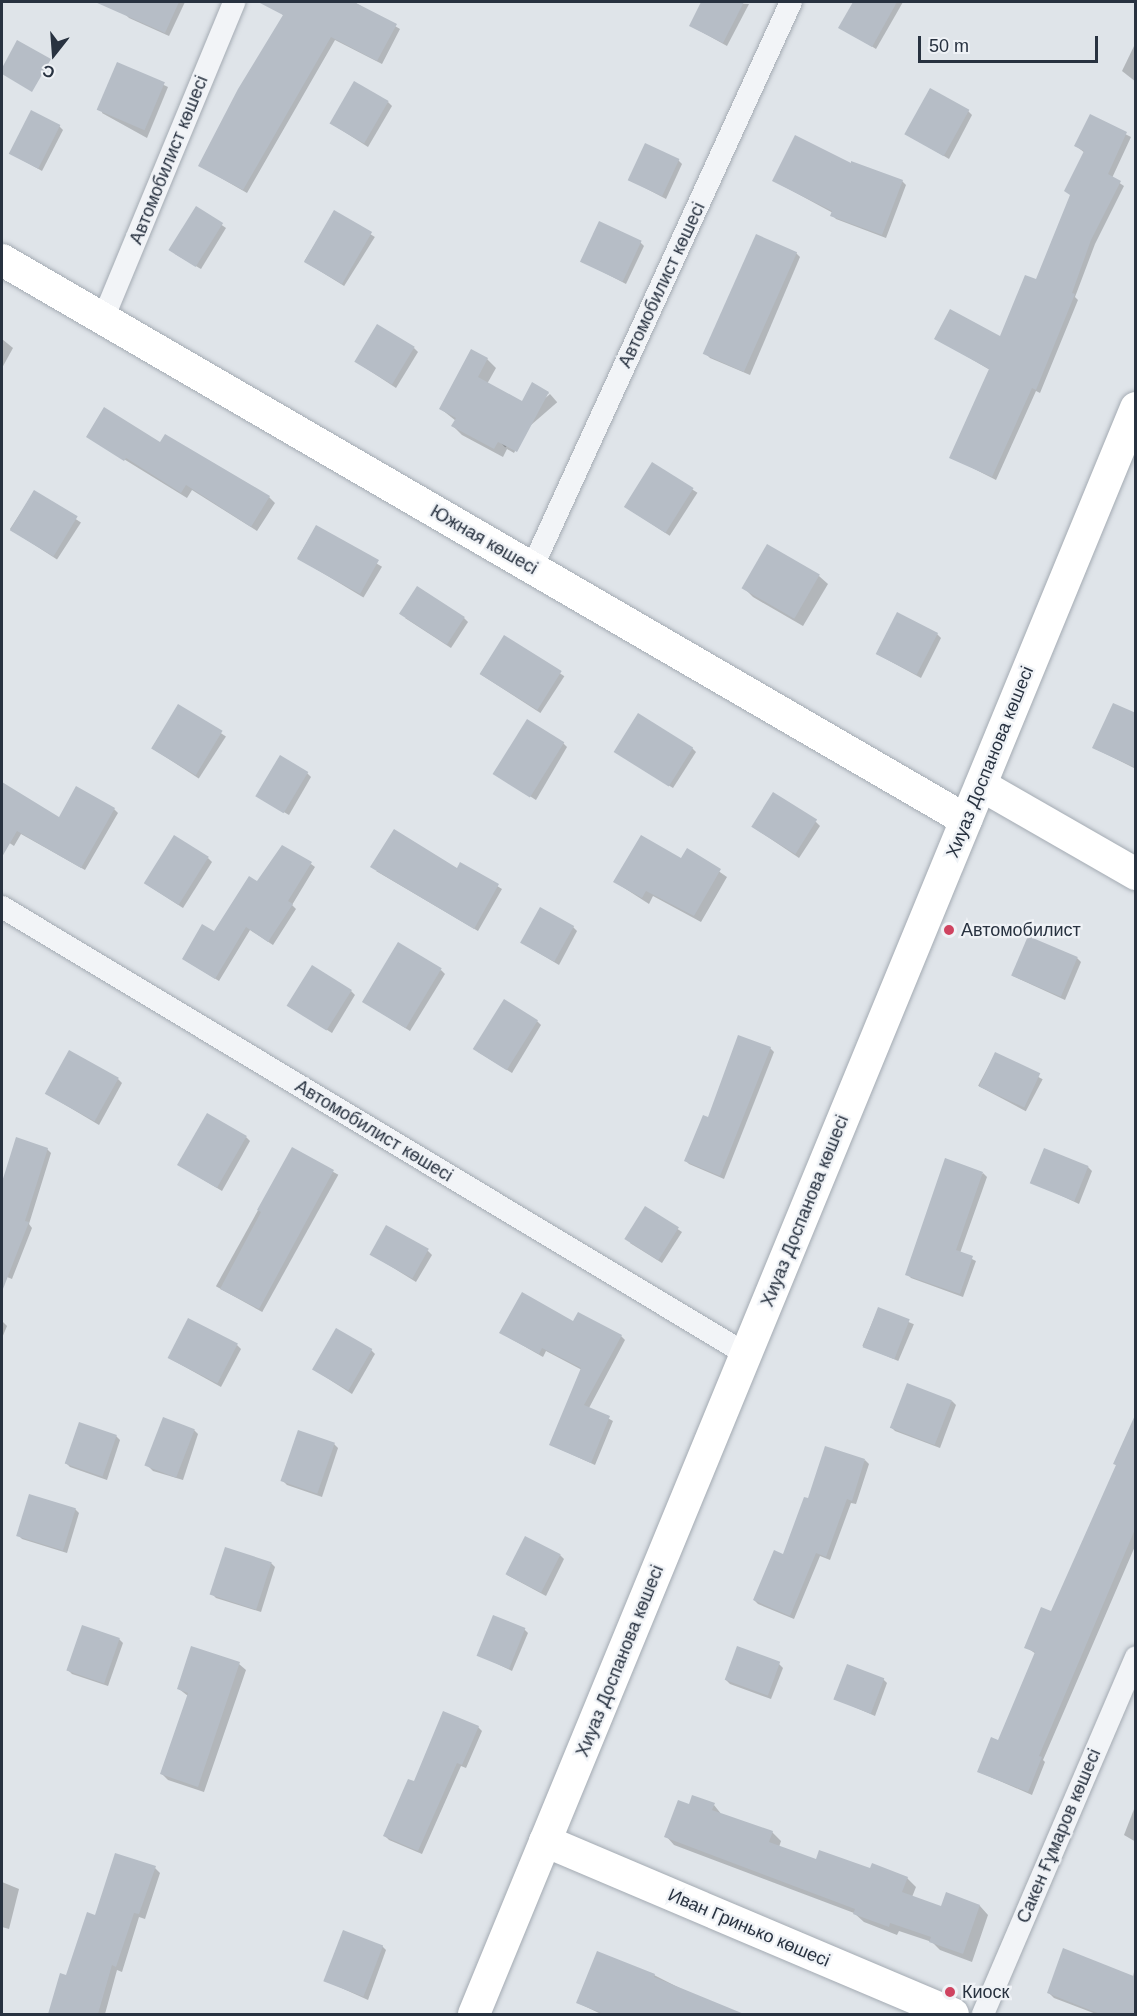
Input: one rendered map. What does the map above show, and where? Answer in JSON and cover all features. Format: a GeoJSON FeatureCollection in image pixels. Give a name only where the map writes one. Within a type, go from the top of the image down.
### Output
{"type":"FeatureCollection","features":[{"type":"Feature","properties":{"kind":"street","name":"Автомобилист көшесі"},"geometry":{"type":"LineString","coordinates":[[103,319],[234,2]]}},
{"type":"Feature","properties":{"kind":"street","name":"Автомобилист көшесі"},"geometry":{"type":"LineString","coordinates":[[531,568],[791,2]]}},
{"type":"Feature","properties":{"kind":"street","name":"Южная көшесі"},"geometry":{"type":"LineString","coordinates":[[2,260],[966,820]]}},
{"type":"Feature","properties":{"kind":"street","name":"Хиуаз Доспанова көшесі"},"geometry":{"type":"LineString","coordinates":[[474,2014],[1136,408]]}},
{"type":"Feature","properties":{"kind":"street"},"geometry":{"type":"LineString","coordinates":[[981,785],[1136,874]]}},
{"type":"Feature","properties":{"kind":"street","name":"Автомобилист көшесі"},"geometry":{"type":"LineString","coordinates":[[2,907],[746,1354]]}},
{"type":"Feature","properties":{"kind":"street","name":"Сакен Ғұмаров көшесі"},"geometry":{"type":"LineString","coordinates":[[983,2014],[1136,1657]]}},
{"type":"Feature","properties":{"kind":"street","name":"Иван Гринько көшесі"},"geometry":{"type":"LineString","coordinates":[[545,1842],[953,2014]]}},
{"type":"Feature","properties":{"kind":"building"},"geometry":{"type":"Polygon","coordinates":[[[95,2],[179,2],[165,33],[95,2]]]}},
{"type":"Feature","properties":{"kind":"building"},"geometry":{"type":"Polygon","coordinates":[[[258,2],[354,2],[397,24],[377,61],[331,37],[243,190],[198,166],[238,89],[283,15],[258,2]]]}},
{"type":"Feature","properties":{"kind":"building"},"geometry":{"type":"Polygon","coordinates":[[[701,2],[744,2],[723,43],[689,26],[701,2]]]}},
{"type":"Feature","properties":{"kind":"building"},"geometry":{"type":"Polygon","coordinates":[[[853,2],[897,2],[872,47],[838,28],[853,2]]]}},
{"type":"Feature","properties":{"kind":"building"},"geometry":{"type":"Polygon","coordinates":[[[17,40],[51,59],[32,92],[2,74],[2,68],[17,40]]]}},
{"type":"Feature","properties":{"kind":"building"},"geometry":{"type":"Polygon","coordinates":[[[117,62],[165,82],[145,130],[97,110],[117,62]]]}},
{"type":"Feature","properties":{"kind":"building"},"geometry":{"type":"Polygon","coordinates":[[[354,81],[389,101],[364,143],[330,123],[354,81]]]}},
{"type":"Feature","properties":{"kind":"building"},"geometry":{"type":"Polygon","coordinates":[[[930,88],[969,110],[944,156],[904,134],[930,88]]]}},
{"type":"Feature","properties":{"kind":"building"},"geometry":{"type":"Polygon","coordinates":[[[31,110],[60,125],[38,169],[9,154],[31,110]]]}},
{"type":"Feature","properties":{"kind":"building"},"geometry":{"type":"Polygon","coordinates":[[[1090,114],[1127,132],[1108,174],[1121,181],[1091,240],[1072,293],[1075,294],[1036,390],[1032,388],[992,477],[949,458],[989,369],[934,339],[950,309],[1000,336],[1025,275],[1036,279],[1070,195],[1064,191],[1084,151],[1074,146],[1090,114]]]}},
{"type":"Feature","properties":{"kind":"building"},"geometry":{"type":"Polygon","coordinates":[[[795,135],[851,163],[851,161],[903,180],[882,235],[830,216],[832,211],[772,181],[795,135]]]}},
{"type":"Feature","properties":{"kind":"building"},"geometry":{"type":"Polygon","coordinates":[[[645,143],[679,159],[662,196],[628,180],[645,143]]]}},
{"type":"Feature","properties":{"kind":"building"},"geometry":{"type":"Polygon","coordinates":[[[196,206],[223,223],[196,267],[168,250],[196,206]]]}},
{"type":"Feature","properties":{"kind":"building"},"geometry":{"type":"Polygon","coordinates":[[[334,210],[372,232],[342,284],[304,262],[334,210]]]}},
{"type":"Feature","properties":{"kind":"building"},"geometry":{"type":"Polygon","coordinates":[[[599,221],[642,241],[623,282],[580,262],[599,221]]]}},
{"type":"Feature","properties":{"kind":"building"},"geometry":{"type":"Polygon","coordinates":[[[756,234],[797,252],[744,372],[703,354],[756,234]]]}},
{"type":"Feature","properties":{"kind":"building"},"geometry":{"type":"Polygon","coordinates":[[[377,324],[415,347],[392,384],[354,362],[377,324]]]}},
{"type":"Feature","properties":{"kind":"building"},"geometry":{"type":"Polygon","coordinates":[[[471,349],[488,358],[478,377],[522,401],[532,382],[549,392],[517,452],[498,442],[494,449],[451,426],[456,418],[439,409],[471,349]]]}},
{"type":"Feature","properties":{"kind":"building"},"geometry":{"type":"Polygon","coordinates":[[[104,407],[160,442],[165,434],[270,496],[251,527],[186,485],[181,493],[126,458],[124,461],[86,437],[104,407]]]}},
{"type":"Feature","properties":{"kind":"building"},"geometry":{"type":"Polygon","coordinates":[[[652,462],[694,488],[665,533],[624,507],[652,462]]]}},
{"type":"Feature","properties":{"kind":"building"},"geometry":{"type":"Polygon","coordinates":[[[34,490],[78,516],[54,557],[10,530],[34,490]]]}},
{"type":"Feature","properties":{"kind":"building"},"geometry":{"type":"Polygon","coordinates":[[[316,525],[379,560],[360,594],[297,559],[316,525]]]}},
{"type":"Feature","properties":{"kind":"building"},"geometry":{"type":"Polygon","coordinates":[[[767,544],[820,574],[794,619],[742,588],[767,544]]]}},
{"type":"Feature","properties":{"kind":"building"},"geometry":{"type":"Polygon","coordinates":[[[417,586],[465,617],[447,645],[399,614],[417,586]]]}},
{"type":"Feature","properties":{"kind":"building"},"geometry":{"type":"Polygon","coordinates":[[[897,612],[938,633],[917,675],[876,654],[897,612]]]}},
{"type":"Feature","properties":{"kind":"building"},"geometry":{"type":"Polygon","coordinates":[[[504,635],[562,671],[537,710],[480,674],[504,635]]]}},
{"type":"Feature","properties":{"kind":"building"},"geometry":{"type":"Polygon","coordinates":[[[1113,703],[1136,713],[1136,768],[1092,748],[1113,703]]]}},
{"type":"Feature","properties":{"kind":"building"},"geometry":{"type":"Polygon","coordinates":[[[178,704],[223,731],[196,775],[151,749],[178,704]]]}},
{"type":"Feature","properties":{"kind":"building"},"geometry":{"type":"Polygon","coordinates":[[[638,713],[693,747],[669,786],[614,752],[638,713]]]}},
{"type":"Feature","properties":{"kind":"building"},"geometry":{"type":"Polygon","coordinates":[[[527,719],[564,742],[530,797],[493,774],[527,719]]]}},
{"type":"Feature","properties":{"kind":"building"},"geometry":{"type":"Polygon","coordinates":[[[280,755],[308,772],[284,813],[255,796],[280,755]]]}},
{"type":"Feature","properties":{"kind":"building"},"geometry":{"type":"Polygon","coordinates":[[[2,782],[59,817],[76,786],[115,808],[81,868],[17,831],[2,857],[2,782]]]}},
{"type":"Feature","properties":{"kind":"building"},"geometry":{"type":"Polygon","coordinates":[[[773,792],[817,820],[795,854],[751,827],[773,792]]]}},
{"type":"Feature","properties":{"kind":"building"},"geometry":{"type":"Polygon","coordinates":[[[394,829],[457,868],[460,862],[499,884],[474,929],[370,867],[394,829]]]}},
{"type":"Feature","properties":{"kind":"building"},"geometry":{"type":"Polygon","coordinates":[[[174,835],[209,857],[179,905],[144,883],[174,835]]]}},
{"type":"Feature","properties":{"kind":"building"},"geometry":{"type":"Polygon","coordinates":[[[641,835],[681,858],[687,848],[721,869],[694,916],[646,891],[642,898],[613,882],[641,835]]]}},
{"type":"Feature","properties":{"kind":"building"},"geometry":{"type":"Polygon","coordinates":[[[282,845],[312,862],[288,901],[293,904],[268,942],[246,927],[215,979],[182,959],[202,924],[214,931],[249,876],[257,881],[282,845]]]}},
{"type":"Feature","properties":{"kind":"building"},"geometry":{"type":"Polygon","coordinates":[[[540,907],[574,926],[554,962],[520,943],[540,907]]]}},
{"type":"Feature","properties":{"kind":"building"},"geometry":{"type":"Polygon","coordinates":[[[1028,936],[1078,957],[1061,997],[1011,976],[1028,936]]]}},
{"type":"Feature","properties":{"kind":"building"},"geometry":{"type":"Polygon","coordinates":[[[398,942],[442,968],[406,1028],[362,1002],[398,942]]]}},
{"type":"Feature","properties":{"kind":"building"},"geometry":{"type":"Polygon","coordinates":[[[312,965],[352,990],[326,1031],[287,1006],[312,965]]]}},
{"type":"Feature","properties":{"kind":"building"},"geometry":{"type":"Polygon","coordinates":[[[504,999],[538,1020],[507,1070],[473,1049],[504,999]]]}},
{"type":"Feature","properties":{"kind":"building"},"geometry":{"type":"Polygon","coordinates":[[[738,1035],[771,1047],[720,1176],[684,1161],[703,1115],[708,1117],[738,1035]]]}},
{"type":"Feature","properties":{"kind":"building"},"geometry":{"type":"Polygon","coordinates":[[[69,1050],[119,1078],[95,1121],[45,1094],[69,1050]]]}},
{"type":"Feature","properties":{"kind":"building"},"geometry":{"type":"Polygon","coordinates":[[[995,1052],[1040,1073],[1024,1108],[979,1086],[995,1052]]]}},
{"type":"Feature","properties":{"kind":"building"},"geometry":{"type":"Polygon","coordinates":[[[207,1113],[247,1136],[217,1188],[177,1165],[207,1113]]]}},
{"type":"Feature","properties":{"kind":"building"},"geometry":{"type":"Polygon","coordinates":[[[16,1137],[48,1148],[25,1221],[29,1222],[3,1289],[2,1182],[16,1137]]]}},
{"type":"Feature","properties":{"kind":"building"},"geometry":{"type":"Polygon","coordinates":[[[292,1147],[334,1170],[259,1309],[220,1289],[261,1212],[257,1210],[292,1147]]]}},
{"type":"Feature","properties":{"kind":"building"},"geometry":{"type":"Polygon","coordinates":[[[1044,1148],[1089,1166],[1074,1201],[1030,1183],[1044,1148]]]}},
{"type":"Feature","properties":{"kind":"building"},"geometry":{"type":"Polygon","coordinates":[[[945,1158],[983,1172],[956,1250],[973,1256],[960,1294],[905,1275],[945,1158]]]}},
{"type":"Feature","properties":{"kind":"building"},"geometry":{"type":"Polygon","coordinates":[[[645,1206],[679,1227],[658,1260],[624,1239],[645,1206]]]}},
{"type":"Feature","properties":{"kind":"building"},"geometry":{"type":"Polygon","coordinates":[[[386,1225],[429,1249],[412,1278],[370,1255],[386,1225]]]}},
{"type":"Feature","properties":{"kind":"building"},"geometry":{"type":"Polygon","coordinates":[[[522,1292],[573,1321],[578,1312],[622,1335],[584,1405],[610,1416],[591,1463],[549,1445],[581,1368],[542,1348],[539,1354],[499,1333],[522,1292]]]}},
{"type":"Feature","properties":{"kind":"building"},"geometry":{"type":"Polygon","coordinates":[[[878,1307],[910,1319],[894,1359],[863,1347],[878,1307]]]}},
{"type":"Feature","properties":{"kind":"building"},"geometry":{"type":"Polygon","coordinates":[[[188,1318],[238,1343],[217,1384],[168,1358],[188,1318]]]}},
{"type":"Feature","properties":{"kind":"building"},"geometry":{"type":"Polygon","coordinates":[[[336,1328],[372,1349],[348,1391],[312,1370],[336,1328]]]}},
{"type":"Feature","properties":{"kind":"building"},"geometry":{"type":"Polygon","coordinates":[[[907,1383],[952,1400],[935,1445],[890,1428],[907,1383]]]}},
{"type":"Feature","properties":{"kind":"building"},"geometry":{"type":"Polygon","coordinates":[[[1136,1413],[1136,1527],[1039,1756],[1042,1757],[1028,1792],[977,1772],[991,1737],[998,1740],[1035,1652],[1024,1648],[1041,1607],[1051,1611],[1116,1465],[1113,1464],[1136,1413]]]}},
{"type":"Feature","properties":{"kind":"building"},"geometry":{"type":"Polygon","coordinates":[[[163,1417],[195,1429],[176,1478],[144,1466],[163,1417]]]}},
{"type":"Feature","properties":{"kind":"building"},"geometry":{"type":"Polygon","coordinates":[[[79,1422],[117,1435],[102,1477],[65,1464],[79,1422]]]}},
{"type":"Feature","properties":{"kind":"building"},"geometry":{"type":"Polygon","coordinates":[[[298,1430],[335,1443],[317,1494],[280,1481],[298,1430]]]}},
{"type":"Feature","properties":{"kind":"building"},"geometry":{"type":"Polygon","coordinates":[[[825,1446],[865,1459],[852,1501],[847,1499],[826,1557],[816,1553],[790,1616],[753,1600],[774,1550],[783,1554],[804,1497],[808,1498],[825,1446]]]}},
{"type":"Feature","properties":{"kind":"building"},"geometry":{"type":"Polygon","coordinates":[[[29,1494],[76,1508],[63,1550],[16,1536],[29,1494]]]}},
{"type":"Feature","properties":{"kind":"building"},"geometry":{"type":"Polygon","coordinates":[[[525,1536],[561,1554],[541,1592],[505,1574],[525,1536]]]}},
{"type":"Feature","properties":{"kind":"building"},"geometry":{"type":"Polygon","coordinates":[[[225,1547],[272,1562],[256,1610],[210,1595],[225,1547]]]}},
{"type":"Feature","properties":{"kind":"building"},"geometry":{"type":"Polygon","coordinates":[[[493,1615],[525,1628],[509,1669],[477,1656],[493,1615]]]}},
{"type":"Feature","properties":{"kind":"building"},"geometry":{"type":"Polygon","coordinates":[[[82,1625],[120,1638],[104,1683],[66,1670],[82,1625]]]}},
{"type":"Feature","properties":{"kind":"building"},"geometry":{"type":"Polygon","coordinates":[[[191,1646],[240,1662],[198,1787],[160,1774],[188,1693],[177,1689],[191,1646]]]}},
{"type":"Feature","properties":{"kind":"building"},"geometry":{"type":"Polygon","coordinates":[[[737,1646],[780,1662],[768,1696],[725,1680],[737,1646]]]}},
{"type":"Feature","properties":{"kind":"building"},"geometry":{"type":"Polygon","coordinates":[[[847,1664],[884,1678],[871,1714],[833,1699],[847,1664]]]}},
{"type":"Feature","properties":{"kind":"building"},"geometry":{"type":"Polygon","coordinates":[[[443,1711],[479,1726],[462,1765],[457,1763],[418,1851],[383,1836],[408,1779],[414,1781],[443,1711]]]}},
{"type":"Feature","properties":{"kind":"building"},"geometry":{"type":"Polygon","coordinates":[[[692,1795],[715,1803],[712,1810],[773,1831],[769,1842],[816,1859],[819,1850],[870,1868],[872,1863],[908,1877],[902,1892],[941,1906],[946,1892],[980,1905],[963,1954],[929,1942],[931,1937],[890,1923],[889,1927],[853,1914],[855,1909],[664,1837],[678,1800],[689,1804],[692,1795]]]}},
{"type":"Feature","properties":{"kind":"building"},"geometry":{"type":"Polygon","coordinates":[[[115,1853],[156,1866],[139,1914],[134,1913],[116,1967],[112,1965],[98,2014],[48,2014],[60,1973],[66,1975],[87,1912],[95,1915],[115,1853]]]}},
{"type":"Feature","properties":{"kind":"building"},"geometry":{"type":"Polygon","coordinates":[[[343,1930],[383,1945],[363,1997],[323,1981],[343,1930]]]}},
{"type":"Feature","properties":{"kind":"building"},"geometry":{"type":"Polygon","coordinates":[[[1063,1948],[1136,1977],[1136,2014],[1100,2014],[1047,1993],[1063,1948]]]}},
{"type":"Feature","properties":{"kind":"building"},"geometry":{"type":"Polygon","coordinates":[[[597,1951],[744,2014],[604,2014],[576,2003],[597,1951]]]}},
{"type":"Feature","properties":{"kind":"place","name":"Автомобилист"},"geometry":{"type":"Point","coordinates":[949,930]}},
{"type":"Feature","properties":{"kind":"place","name":"Киоск"},"geometry":{"type":"Point","coordinates":[950,1992]}}]}
